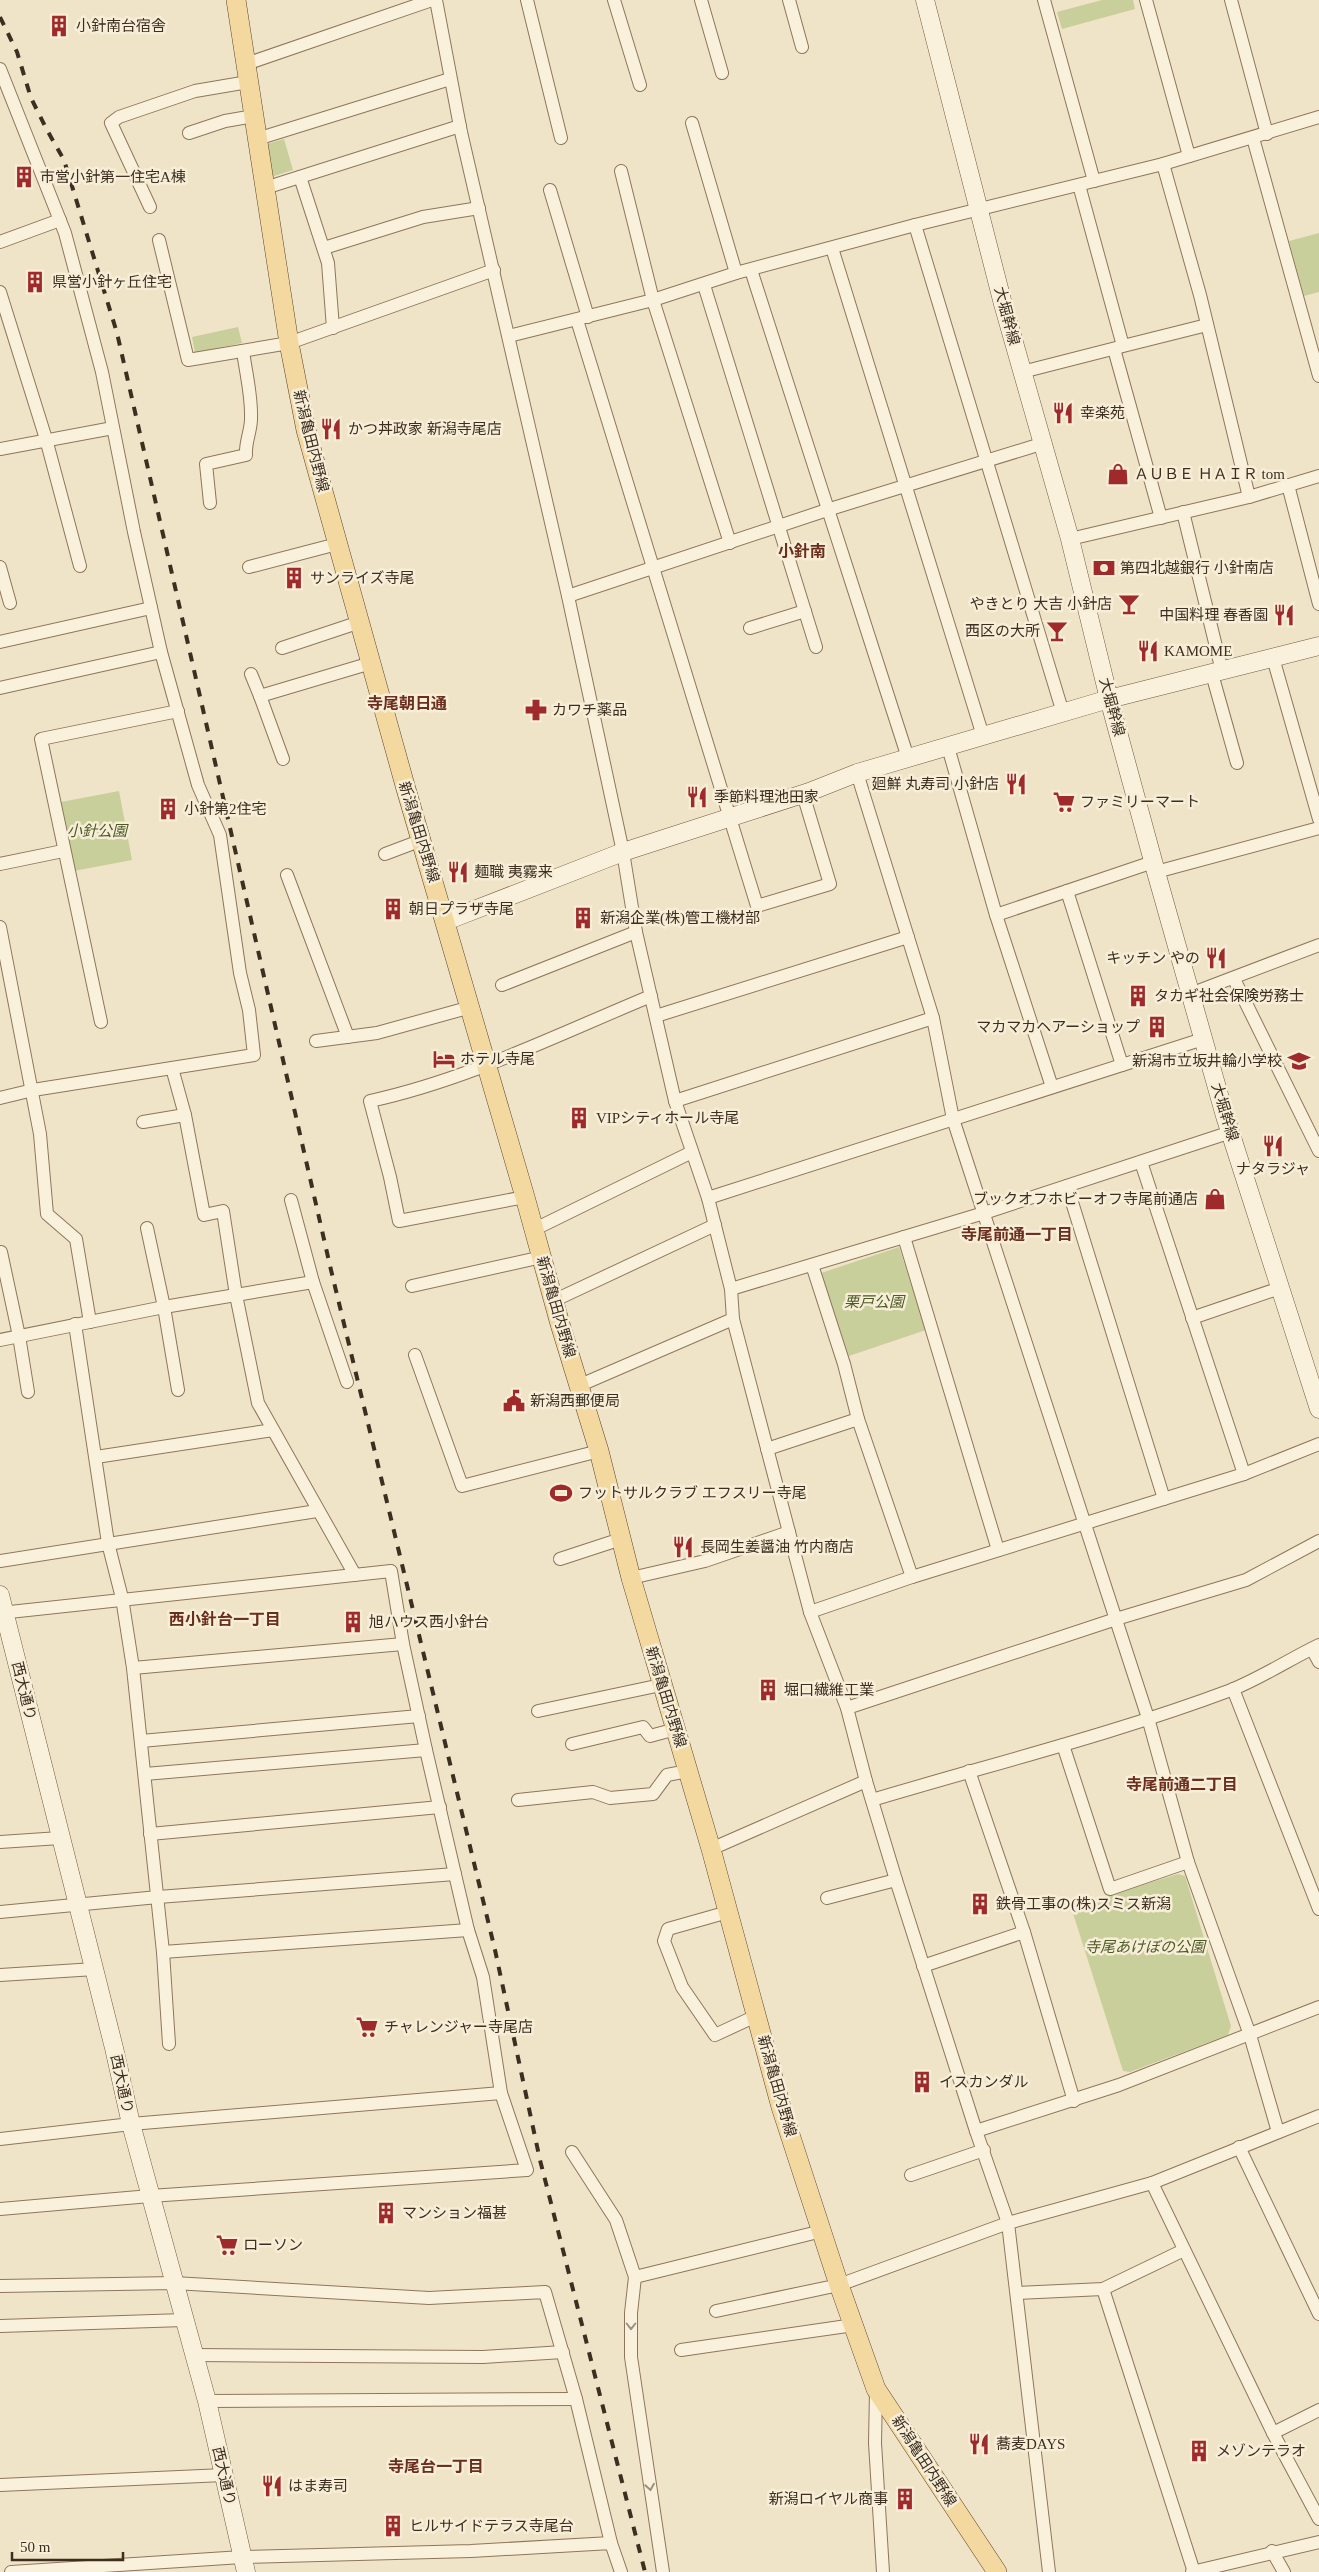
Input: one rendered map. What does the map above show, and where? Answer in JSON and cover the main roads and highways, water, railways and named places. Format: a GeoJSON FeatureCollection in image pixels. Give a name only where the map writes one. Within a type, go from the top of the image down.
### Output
{"type":"FeatureCollection","features":[{"type":"Feature","properties":{"kind":"main road","name":"新潟亀田内野線"},"geometry":{"type":"LineString","coordinates":[[236,0],[289,343],[306,430],[553,1301],[599,1451],[631,1578],[661,1685],[676,1729],[711,1849],[758,2015],[781,2107],[839,2285],[876,2389],[997,2572]]}},
{"type":"Feature","properties":{"kind":"railway"},"geometry":{"type":"LineString","coordinates":[[0,17],[17,52],[31,98],[64,160],[117,333],[331,1270],[495,1950],[540,2160],[645,2572]]}},
{"type":"Feature","properties":{"kind":"place","name":"小針南台宿舎"},"geometry":{"type":"Point","coordinates":[59,26]}},
{"type":"Feature","properties":{"kind":"place","name":"市営小針第一住宅A棟"},"geometry":{"type":"Point","coordinates":[24,177]}},
{"type":"Feature","properties":{"kind":"place","name":"県営小針ヶ丘住宅"},"geometry":{"type":"Point","coordinates":[35,282]}},
{"type":"Feature","properties":{"kind":"place","name":"幸楽苑"},"geometry":{"type":"Point","coordinates":[1063,413]}},
{"type":"Feature","properties":{"kind":"place","name":"かつ丼政家 新潟寺尾店"},"geometry":{"type":"Point","coordinates":[331,429]}},
{"type":"Feature","properties":{"kind":"place","name":"ＡＵＢＥ ＨＡＩＲ tom"},"geometry":{"type":"Point","coordinates":[1118,474]}},
{"type":"Feature","properties":{"kind":"place","name":"第四北越銀行 小針南店"},"geometry":{"type":"Point","coordinates":[1104,568]}},
{"type":"Feature","properties":{"kind":"place","name":"サンライズ寺尾"},"geometry":{"type":"Point","coordinates":[294,578]}},
{"type":"Feature","properties":{"kind":"place","name":"やきとり 大吉 小針店"},"geometry":{"type":"Point","coordinates":[1129,604]}},
{"type":"Feature","properties":{"kind":"place","name":"中国料理 春香園"},"geometry":{"type":"Point","coordinates":[1284,615]}},
{"type":"Feature","properties":{"kind":"place","name":"西区の大所"},"geometry":{"type":"Point","coordinates":[1057,631]}},
{"type":"Feature","properties":{"kind":"place","name":"KAMOME"},"geometry":{"type":"Point","coordinates":[1148,651]}},
{"type":"Feature","properties":{"kind":"place","name":"カワチ薬品"},"geometry":{"type":"Point","coordinates":[536,710]}},
{"type":"Feature","properties":{"kind":"place","name":"廻鮮 丸寿司 小針店"},"geometry":{"type":"Point","coordinates":[1016,784]}},
{"type":"Feature","properties":{"kind":"place","name":"季節料理池田家"},"geometry":{"type":"Point","coordinates":[697,797]}},
{"type":"Feature","properties":{"kind":"place","name":"ファミリーマート"},"geometry":{"type":"Point","coordinates":[1064,802]}},
{"type":"Feature","properties":{"kind":"place","name":"小針第2住宅"},"geometry":{"type":"Point","coordinates":[168,809]}},
{"type":"Feature","properties":{"kind":"place","name":"麺職 夷霧来"},"geometry":{"type":"Point","coordinates":[458,872]}},
{"type":"Feature","properties":{"kind":"place","name":"朝日プラザ寺尾"},"geometry":{"type":"Point","coordinates":[393,909]}},
{"type":"Feature","properties":{"kind":"place","name":"新潟企業(株)管工機材部"},"geometry":{"type":"Point","coordinates":[583,918]}},
{"type":"Feature","properties":{"kind":"place","name":"キッチン やの"},"geometry":{"type":"Point","coordinates":[1216,958]}},
{"type":"Feature","properties":{"kind":"place","name":"タカギ社会保険労務士"},"geometry":{"type":"Point","coordinates":[1138,996]}},
{"type":"Feature","properties":{"kind":"place","name":"マカマカヘアーショップ"},"geometry":{"type":"Point","coordinates":[1157,1027]}},
{"type":"Feature","properties":{"kind":"place","name":"ホテル寺尾"},"geometry":{"type":"Point","coordinates":[444,1059]}},
{"type":"Feature","properties":{"kind":"place","name":"新潟市立坂井輪小学校"},"geometry":{"type":"Point","coordinates":[1299,1061]}},
{"type":"Feature","properties":{"kind":"place","name":"VIPシティホール寺尾"},"geometry":{"type":"Point","coordinates":[579,1118]}},
{"type":"Feature","properties":{"kind":"place","name":"ナタラジャ"},"geometry":{"type":"Point","coordinates":[1273,1146]}},
{"type":"Feature","properties":{"kind":"place","name":"ブックオフホビーオフ寺尾前通店"},"geometry":{"type":"Point","coordinates":[1215,1199]}},
{"type":"Feature","properties":{"kind":"place","name":"新潟西郵便局"},"geometry":{"type":"Point","coordinates":[514,1401]}},
{"type":"Feature","properties":{"kind":"place","name":"フットサルクラブ エフスリー寺尾"},"geometry":{"type":"Point","coordinates":[561,1493]}},
{"type":"Feature","properties":{"kind":"place","name":"長岡生姜醤油 竹内商店"},"geometry":{"type":"Point","coordinates":[683,1547]}},
{"type":"Feature","properties":{"kind":"place","name":"旭ハウス西小針台"},"geometry":{"type":"Point","coordinates":[353,1622]}},
{"type":"Feature","properties":{"kind":"place","name":"堀口繊維工業"},"geometry":{"type":"Point","coordinates":[768,1690]}},
{"type":"Feature","properties":{"kind":"place","name":"鉄骨工事の(株)スミス新潟"},"geometry":{"type":"Point","coordinates":[980,1904]}},
{"type":"Feature","properties":{"kind":"place","name":"チャレンジャー寺尾店"},"geometry":{"type":"Point","coordinates":[367,2027]}},
{"type":"Feature","properties":{"kind":"place","name":"イスカンダル"},"geometry":{"type":"Point","coordinates":[922,2082]}},
{"type":"Feature","properties":{"kind":"place","name":"マンション福甚"},"geometry":{"type":"Point","coordinates":[386,2213]}},
{"type":"Feature","properties":{"kind":"place","name":"ローソン"},"geometry":{"type":"Point","coordinates":[227,2245]}},
{"type":"Feature","properties":{"kind":"place","name":"蕎麦DAYS"},"geometry":{"type":"Point","coordinates":[979,2444]}},
{"type":"Feature","properties":{"kind":"place","name":"メゾンテラオ"},"geometry":{"type":"Point","coordinates":[1199,2451]}},
{"type":"Feature","properties":{"kind":"place","name":"はま寿司"},"geometry":{"type":"Point","coordinates":[272,2486]}},
{"type":"Feature","properties":{"kind":"place","name":"新潟ロイヤル商事"},"geometry":{"type":"Point","coordinates":[905,2499]}},
{"type":"Feature","properties":{"kind":"place","name":"ヒルサイドテラス寺尾台"},"geometry":{"type":"Point","coordinates":[393,2526]}},
{"type":"Feature","properties":{"kind":"district","name":"小針南"},"geometry":{"type":"Point","coordinates":[802,551]}},
{"type":"Feature","properties":{"kind":"district","name":"寺尾朝日通"},"geometry":{"type":"Point","coordinates":[407,703]}},
{"type":"Feature","properties":{"kind":"district","name":"寺尾前通一丁目"},"geometry":{"type":"Point","coordinates":[1017,1234]}},
{"type":"Feature","properties":{"kind":"district","name":"西小針台一丁目"},"geometry":{"type":"Point","coordinates":[225,1619]}},
{"type":"Feature","properties":{"kind":"district","name":"寺尾前通二丁目"},"geometry":{"type":"Point","coordinates":[1182,1784]}},
{"type":"Feature","properties":{"kind":"district","name":"寺尾台一丁目"},"geometry":{"type":"Point","coordinates":[436,2466]}},
{"type":"Feature","properties":{"kind":"park label","name":"小針公園"},"geometry":{"type":"Point","coordinates":[97,831]}},
{"type":"Feature","properties":{"kind":"park label","name":"栗戸公園"},"geometry":{"type":"Point","coordinates":[874,1302]}},
{"type":"Feature","properties":{"kind":"park label","name":"寺尾あけぼの公園"},"geometry":{"type":"Point","coordinates":[1145,1947]}}]}
